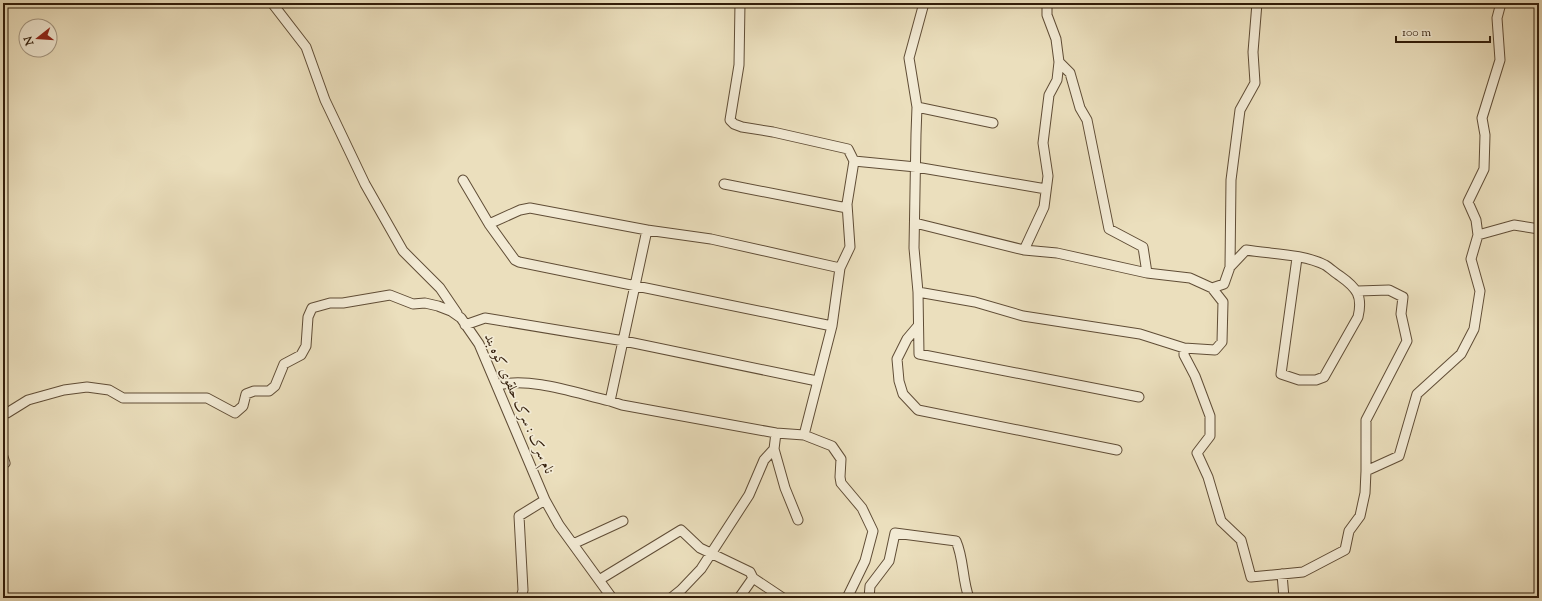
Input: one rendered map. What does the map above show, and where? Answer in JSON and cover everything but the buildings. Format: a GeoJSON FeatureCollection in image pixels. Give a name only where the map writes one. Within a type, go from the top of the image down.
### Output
{"type":"FeatureCollection","features":[{"type":"Feature","properties":{"kind":"street"},"geometry":{"type":"LineString","coordinates":[[272,3],[306,47],[325,100],[366,184],[403,251],[440,288],[463,321],[485,318],[624,341],[817,381]]}},
{"type":"Feature","properties":{"kind":"street"},"geometry":{"type":"LineString","coordinates":[[740,3],[740,64],[730,120],[734,124],[742,127],[773,132],[848,149],[854,160],[850,175],[847,208],[850,247],[840,268],[832,326],[804,435]]}},
{"type":"Feature","properties":{"kind":"street"},"geometry":{"type":"LineString","coordinates":[[924,3],[909,58],[917,107],[914,248],[918,292],[919,354],[1139,397]]}},
{"type":"Feature","properties":{"kind":"street"},"geometry":{"type":"LineString","coordinates":[[1024,250],[1044,207],[1048,176],[1043,143],[1049,95],[1057,80],[1060,62],[1056,39],[1046,15],[1047,3]]}},
{"type":"Feature","properties":{"kind":"street"},"geometry":{"type":"LineString","coordinates":[[1212,288],[1224,284],[1230,267],[1231,180],[1240,110],[1255,83],[1253,52],[1257,3]]}},
{"type":"Feature","properties":{"kind":"street"},"geometry":{"type":"LineString","coordinates":[[1366,471],[1399,456],[1417,394],[1461,354],[1474,329],[1480,291],[1471,259],[1478,235],[1476,220],[1468,202],[1484,169],[1484,135],[1482,118],[1500,60],[1497,18],[1501,3]]}},
{"type":"Feature","properties":{"kind":"street"},"geometry":{"type":"LineString","coordinates":[[1060,62],[1070,73],[1080,108],[1087,120],[1109,229],[1143,247],[1148,273]]}},
{"type":"Feature","properties":{"kind":"street"},"geometry":{"type":"LineString","coordinates":[[917,107],[993,123]]}},
{"type":"Feature","properties":{"kind":"street"},"geometry":{"type":"LineString","coordinates":[[854,160],[916,167],[1046,189]]}},
{"type":"Feature","properties":{"kind":"street"},"geometry":{"type":"LineString","coordinates":[[462,180],[489,224],[515,260],[519,262],[832,326]]}},
{"type":"Feature","properties":{"kind":"street"},"geometry":{"type":"LineString","coordinates":[[724,184],[847,208]]}},
{"type":"Feature","properties":{"kind":"street"},"geometry":{"type":"LineString","coordinates":[[489,224],[520,210],[530,208],[647,230],[711,239],[840,268]]}},
{"type":"Feature","properties":{"kind":"street"},"geometry":{"type":"LineString","coordinates":[[915,223],[1024,250],[1058,253],[1148,273],[1190,278],[1212,288],[1223,302],[1222,342],[1215,350],[1184,348],[1140,334],[1024,316],[974,302],[918,292]]}},
{"type":"Feature","properties":{"kind":"street"},"geometry":{"type":"LineString","coordinates":[[1478,235],[1514,225],[1539,229]]}},
{"type":"Feature","properties":{"kind":"street"},"geometry":{"type":"LineString","coordinates":[[610,401],[647,230]]}},
{"type":"Feature","properties":{"kind":"street"},"geometry":{"type":"LineString","coordinates":[[1230,267],[1246,250],[1297,258],[1325,265],[1354,285],[1358,291],[1360,310],[1358,317],[1327,375],[1316,380],[1300,380],[1281,374],[1297,258]]}},
{"type":"Feature","properties":{"kind":"street"},"geometry":{"type":"LineString","coordinates":[[1184,348],[1184,355],[1210,416],[1210,436],[1197,453],[1208,477],[1221,521],[1241,540],[1251,577],[1303,572],[1346,550],[1349,531],[1360,516],[1365,493],[1366,420],[1407,341],[1401,314],[1403,297],[1389,290],[1358,291]]}},
{"type":"Feature","properties":{"kind":"street","name":"نام سرک : سرک حلقوی کوه بند"},"geometry":{"type":"LineString","coordinates":[[3,414],[28,400],[64,390],[86,387],[109,390],[123,398],[207,398],[235,413],[243,406],[246,394],[254,391],[269,391],[275,386],[284,364],[301,354],[306,346],[308,317],[312,308],[330,302],[343,303],[390,295],[413,304],[425,303],[438,306],[451,311],[463,321],[479,344],[545,500],[559,525],[612,598]]}},
{"type":"Feature","properties":{"kind":"street"},"geometry":{"type":"LineString","coordinates":[[918,326],[907,339],[897,359],[899,381],[903,394],[918,410],[1116,450]]}},
{"type":"Feature","properties":{"kind":"street"},"geometry":{"type":"LineString","coordinates":[[497,384],[512,381],[532,384],[622,405],[776,433],[804,435],[832,446],[841,459],[841,484],[862,508],[873,531],[865,561],[847,598]]}},
{"type":"Feature","properties":{"kind":"street"},"geometry":{"type":"LineString","coordinates":[[776,433],[774,449],[785,488],[798,520]]}},
{"type":"Feature","properties":{"kind":"street"},"geometry":{"type":"LineString","coordinates":[[671,598],[701,569],[749,495],[764,460],[774,449]]}},
{"type":"Feature","properties":{"kind":"street"},"geometry":{"type":"LineString","coordinates":[[3,457],[5,463],[3,464]]}},
{"type":"Feature","properties":{"kind":"street"},"geometry":{"type":"LineString","coordinates":[[521,598],[523,590],[519,516],[545,500]]}},
{"type":"Feature","properties":{"kind":"street"},"geometry":{"type":"LineString","coordinates":[[573,544],[623,521]]}},
{"type":"Feature","properties":{"kind":"street"},"geometry":{"type":"LineString","coordinates":[[599,580],[682,530],[700,548],[750,572],[753,578],[783,598]]}},
{"type":"Feature","properties":{"kind":"street"},"geometry":{"type":"LineString","coordinates":[[869,598],[870,586],[888,561],[895,533],[956,541],[961,552],[966,591],[969,598]]}},
{"type":"Feature","properties":{"kind":"street"},"geometry":{"type":"LineString","coordinates":[[1282,574],[1284,598]]}},
{"type":"Feature","properties":{"kind":"street"},"geometry":{"type":"LineString","coordinates":[[739,598],[753,578]]}}]}
